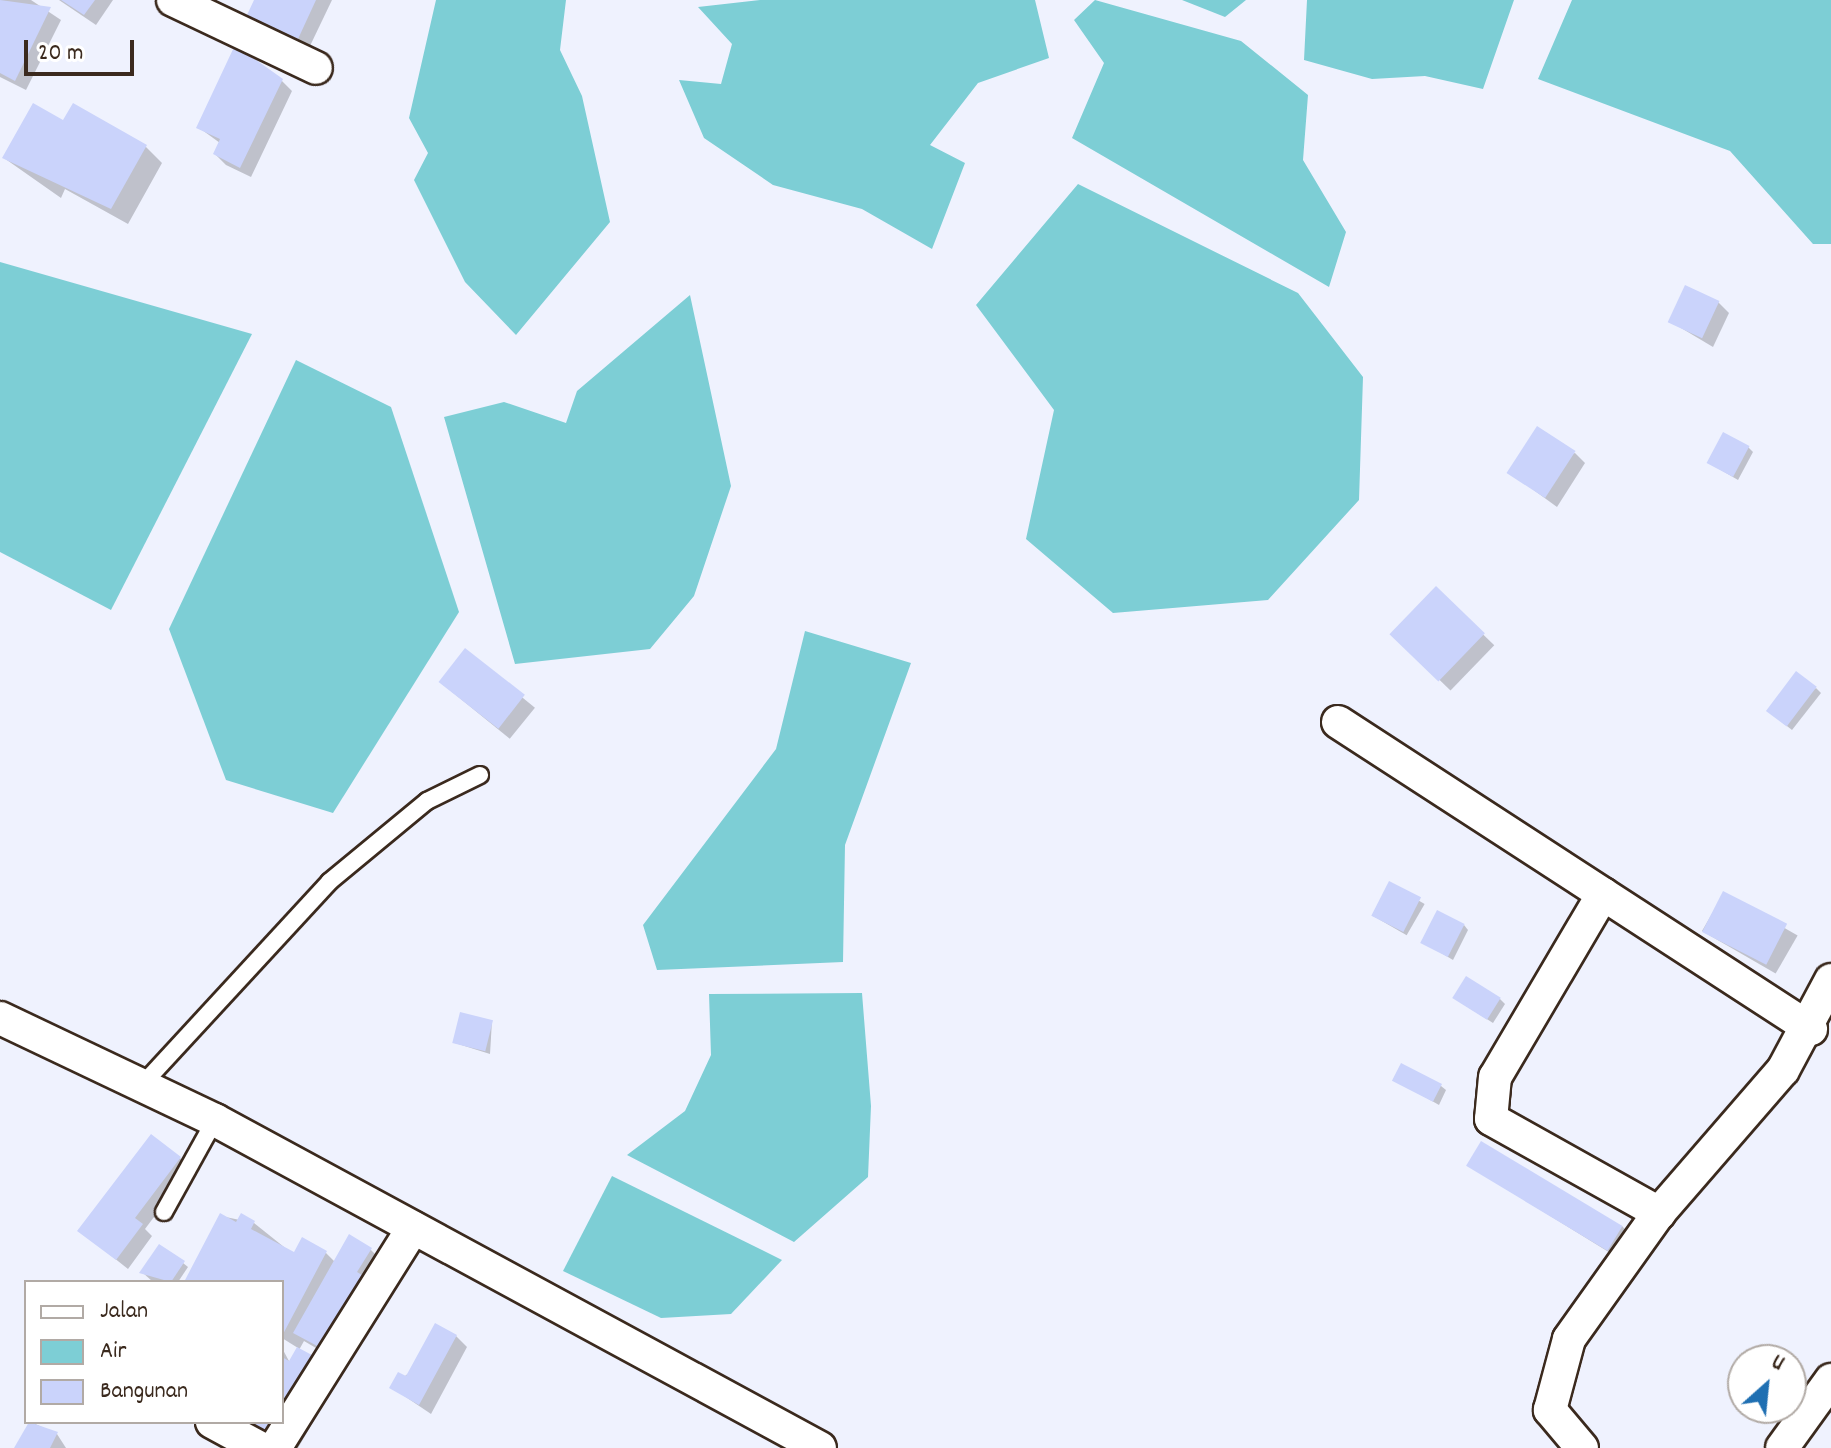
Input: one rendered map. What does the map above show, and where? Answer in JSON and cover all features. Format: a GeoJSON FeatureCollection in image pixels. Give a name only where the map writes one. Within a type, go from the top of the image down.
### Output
{"type":"FeatureCollection","features":[{"type":"Feature","properties":{"kind":"street"},"geometry":{"type":"LineString","coordinates":[[173,0],[316,68]]}},
{"type":"Feature","properties":{"kind":"street"},"geometry":{"type":"LineString","coordinates":[[1338,722],[1811,1029]]}},
{"type":"Feature","properties":{"kind":"street"},"geometry":{"type":"LineString","coordinates":[[1603,894],[1495,1077],[1491,1119],[1659,1213]]}},
{"type":"Feature","properties":{"kind":"street"},"geometry":{"type":"LineString","coordinates":[[1582,1448],[1550,1410],[1555,1374],[1569,1339],[1659,1213],[1811,1029],[1831,980]]}},
{"type":"Feature","properties":{"kind":"street"},"geometry":{"type":"LineString","coordinates":[[0,1018],[215,1120],[820,1448]]}},
{"type":"Feature","properties":{"kind":"street"},"geometry":{"type":"LineString","coordinates":[[275,1448],[413,1228]]}},
{"type":"Feature","properties":{"kind":"street"},"geometry":{"type":"LineString","coordinates":[[1782,1448],[1831,1380]]}},
{"type":"Feature","properties":{"kind":"street"},"geometry":{"type":"LineString","coordinates":[[216,1424],[260,1448]]}},
{"type":"Feature","properties":{"kind":"lane"},"geometry":{"type":"LineString","coordinates":[[142,1085],[329,882],[427,801],[480,775]]}},
{"type":"Feature","properties":{"kind":"lane"},"geometry":{"type":"LineString","coordinates":[[164,1212],[215,1120]]}},
{"type":"Feature","properties":{"kind":"water"},"geometry":{"type":"Polygon","coordinates":[[[436,0],[566,0],[560,50],[582,96],[610,222],[516,335],[465,282],[414,180],[428,153],[409,118],[436,0]]]}},
{"type":"Feature","properties":{"kind":"water"},"geometry":{"type":"Polygon","coordinates":[[[760,0],[1035,0],[1049,58],[978,83],[930,145],[965,163],[932,249],[862,209],[773,185],[704,138],[679,80],[721,84],[732,44],[698,7],[760,0]]]}},
{"type":"Feature","properties":{"kind":"water"},"geometry":{"type":"Polygon","coordinates":[[[1095,0],[1241,41],[1308,95],[1303,160],[1346,232],[1329,287],[1072,138],[1104,63],[1074,20],[1095,0]]]}},
{"type":"Feature","properties":{"kind":"water"},"geometry":{"type":"Polygon","coordinates":[[[1182,0],[1246,0],[1225,17],[1182,0]]]}},
{"type":"Feature","properties":{"kind":"water"},"geometry":{"type":"Polygon","coordinates":[[[1307,0],[1514,0],[1483,89],[1425,76],[1372,79],[1304,60],[1307,0]]]}},
{"type":"Feature","properties":{"kind":"water"},"geometry":{"type":"Polygon","coordinates":[[[1572,0],[1831,0],[1831,244],[1813,244],[1730,151],[1538,79],[1572,0]]]}},
{"type":"Feature","properties":{"kind":"water"},"geometry":{"type":"Polygon","coordinates":[[[1078,184],[1298,293],[1363,377],[1359,500],[1268,600],[1113,613],[1026,539],[1054,410],[976,305],[1078,184]]]}},
{"type":"Feature","properties":{"kind":"water"},"geometry":{"type":"Polygon","coordinates":[[[0,262],[252,334],[111,610],[0,552],[0,262]]]}},
{"type":"Feature","properties":{"kind":"water"},"geometry":{"type":"Polygon","coordinates":[[[690,295],[731,486],[694,596],[650,649],[515,664],[444,417],[504,402],[566,423],[577,391],[690,295]]]}},
{"type":"Feature","properties":{"kind":"water"},"geometry":{"type":"Polygon","coordinates":[[[296,360],[391,407],[459,612],[333,813],[226,780],[169,629],[296,360]]]}},
{"type":"Feature","properties":{"kind":"water"},"geometry":{"type":"Polygon","coordinates":[[[805,631],[911,663],[845,845],[843,962],[657,970],[643,925],[776,749],[805,631]]]}},
{"type":"Feature","properties":{"kind":"water"},"geometry":{"type":"Polygon","coordinates":[[[862,993],[871,1106],[868,1177],[794,1242],[627,1155],[685,1111],[711,1055],[709,994],[862,993]]]}},
{"type":"Feature","properties":{"kind":"water"},"geometry":{"type":"Polygon","coordinates":[[[612,1176],[782,1260],[731,1314],[661,1318],[563,1271],[612,1176]]]}},
{"type":"Feature","properties":{"kind":"building"},"geometry":{"type":"Polygon","coordinates":[[[0,0],[51,7],[15,81],[0,73],[0,0]]]}},
{"type":"Feature","properties":{"kind":"building"},"geometry":{"type":"Polygon","coordinates":[[[61,0],[95,0],[84,15],[61,0]]]}},
{"type":"Feature","properties":{"kind":"building"},"geometry":{"type":"Polygon","coordinates":[[[254,0],[316,0],[298,39],[247,15],[254,0]]]}},
{"type":"Feature","properties":{"kind":"building"},"geometry":{"type":"Polygon","coordinates":[[[235,45],[283,79],[240,168],[213,154],[220,139],[196,128],[235,45]]]}},
{"type":"Feature","properties":{"kind":"building"},"geometry":{"type":"Polygon","coordinates":[[[33,103],[63,120],[73,103],[147,145],[111,209],[2,158],[33,103]]]}},
{"type":"Feature","properties":{"kind":"building"},"geometry":{"type":"Polygon","coordinates":[[[1685,285],[1719,301],[1702,338],[1668,322],[1685,285]]]}},
{"type":"Feature","properties":{"kind":"building"},"geometry":{"type":"Polygon","coordinates":[[[1537,426],[1576,451],[1545,498],[1507,473],[1537,426]]]}},
{"type":"Feature","properties":{"kind":"building"},"geometry":{"type":"Polygon","coordinates":[[[1723,432],[1749,446],[1733,477],[1707,463],[1723,432]]]}},
{"type":"Feature","properties":{"kind":"building"},"geometry":{"type":"Polygon","coordinates":[[[1436,586],[1485,633],[1438,681],[1389,634],[1436,586]]]}},
{"type":"Feature","properties":{"kind":"building"},"geometry":{"type":"Polygon","coordinates":[[[465,648],[525,695],[498,729],[439,682],[465,648]]]}},
{"type":"Feature","properties":{"kind":"building"},"geometry":{"type":"Polygon","coordinates":[[[1796,671],[1817,687],[1787,727],[1766,711],[1796,671]]]}},
{"type":"Feature","properties":{"kind":"building"},"geometry":{"type":"Polygon","coordinates":[[[1389,881],[1421,897],[1403,932],[1371,916],[1389,881]]]}},
{"type":"Feature","properties":{"kind":"building"},"geometry":{"type":"Polygon","coordinates":[[[1723,891],[1787,924],[1766,965],[1702,932],[1723,891]]]}},
{"type":"Feature","properties":{"kind":"building"},"geometry":{"type":"Polygon","coordinates":[[[1437,910],[1465,924],[1448,957],[1420,943],[1437,910]]]}},
{"type":"Feature","properties":{"kind":"building"},"geometry":{"type":"Polygon","coordinates":[[[1466,976],[1501,998],[1487,1020],[1452,998],[1466,976]]]}},
{"type":"Feature","properties":{"kind":"building"},"geometry":{"type":"Polygon","coordinates":[[[460,1012],[493,1020],[485,1051],[452,1043],[460,1012]]]}},
{"type":"Feature","properties":{"kind":"building"},"geometry":{"type":"Polygon","coordinates":[[[1401,1063],[1442,1084],[1433,1102],[1392,1081],[1401,1063]]]}},
{"type":"Feature","properties":{"kind":"building"},"geometry":{"type":"Polygon","coordinates":[[[151,1134],[181,1157],[135,1218],[143,1224],[116,1260],[77,1231],[151,1134]]]}},
{"type":"Feature","properties":{"kind":"building"},"geometry":{"type":"Polygon","coordinates":[[[1481,1141],[1622,1226],[1607,1251],[1466,1166],[1481,1141]]]}},
{"type":"Feature","properties":{"kind":"building"},"geometry":{"type":"Polygon","coordinates":[[[220,1213],[236,1222],[241,1213],[255,1221],[251,1229],[294,1252],[302,1237],[327,1251],[284,1332],[284,1280],[185,1280],[220,1213]]]}},
{"type":"Feature","properties":{"kind":"building"},"geometry":{"type":"Polygon","coordinates":[[[349,1234],[372,1248],[357,1272],[375,1283],[334,1355],[293,1333],[349,1234]]]}},
{"type":"Feature","properties":{"kind":"building"},"geometry":{"type":"Polygon","coordinates":[[[159,1244],[185,1261],[172,1280],[139,1273],[159,1244]]]}},
{"type":"Feature","properties":{"kind":"building"},"geometry":{"type":"Polygon","coordinates":[[[435,1323],[457,1335],[419,1405],[389,1388],[398,1372],[406,1376],[435,1323]]]}},
{"type":"Feature","properties":{"kind":"building"},"geometry":{"type":"Polygon","coordinates":[[[297,1347],[323,1361],[273,1447],[248,1433],[247,1424],[284,1424],[284,1358],[289,1361],[297,1347]]]}},
{"type":"Feature","properties":{"kind":"building"},"geometry":{"type":"Polygon","coordinates":[[[28,1424],[58,1432],[50,1448],[14,1448],[28,1424]]]}}]}
